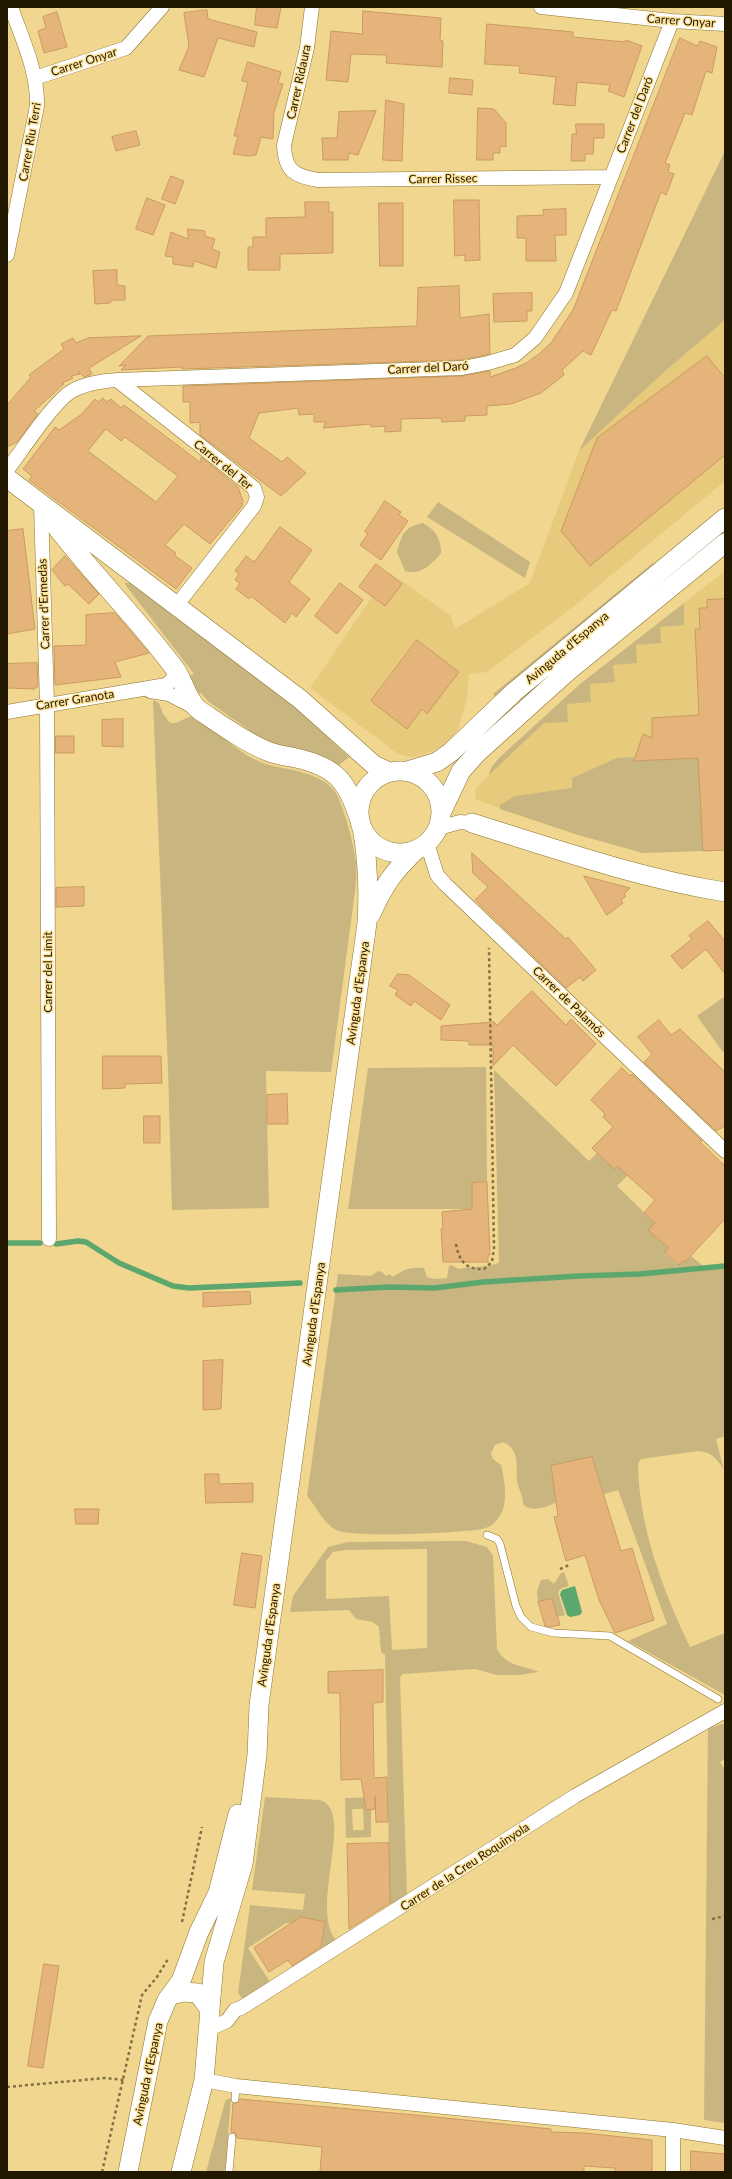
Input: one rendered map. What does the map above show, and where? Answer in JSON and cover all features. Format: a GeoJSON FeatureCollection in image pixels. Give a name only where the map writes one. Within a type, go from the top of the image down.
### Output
{"type":"FeatureCollection","features":[{"type":"Feature","properties":{"kind":"main road"},"geometry":{"type":"LineString","coordinates":[[7,478],[41,505],[177,605],[390,769],[419,774],[433,787],[440,798],[440,819],[422,847],[403,853],[384,850],[369,839],[346,785],[327,768],[296,758],[275,754],[257,747],[198,709],[175,669],[124,605],[70,545],[41,505]]}},
{"type":"Feature","properties":{"kind":"main road","name":"Avinguda d'Espanya"},"geometry":{"type":"LineString","coordinates":[[390,769],[436,762],[451,752],[514,692],[725,518]]}},
{"type":"Feature","properties":{"kind":"main road","name":"Avinguda d'Espanya"},"geometry":{"type":"LineString","coordinates":[[440,819],[461,771],[477,753],[567,672],[725,542]]}},
{"type":"Feature","properties":{"kind":"main road"},"geometry":{"type":"LineString","coordinates":[[361,823],[359,806],[365,790],[378,777],[390,769]]}},
{"type":"Feature","properties":{"kind":"main road","name":"Avinguda d'Espanya"},"geometry":{"type":"LineString","coordinates":[[181,2172],[204,2080],[214,1962],[243,1864],[257,1755],[260,1705],[367,923],[369,890],[367,854],[361,823]]}},
{"type":"Feature","properties":{"kind":"main road"},"geometry":{"type":"LineString","coordinates":[[472,823],[657,877],[725,892]]}},
{"type":"Feature","properties":{"kind":"main road","name":"Avinguda d'Espanya"},"geometry":{"type":"LineString","coordinates":[[367,923],[383,888],[396,869],[422,847]]}},
{"type":"Feature","properties":{"kind":"main road","name":"Avinguda d'Espanya"},"geometry":{"type":"LineString","coordinates":[[128,2172],[158,2021],[171,1995],[181,1981],[199,1932],[218,1893],[236,1829],[247,1751],[260,1705]]}},
{"type":"Feature","properties":{"kind":"main road"},"geometry":{"type":"LineString","coordinates":[[171,1995],[183,1992],[198,1993],[210,2010]]}},
{"type":"Feature","properties":{"kind":"street","name":"Carrer Riu Terri"},"geometry":{"type":"LineString","coordinates":[[7,255],[37,106],[38,88],[11,7]]}},
{"type":"Feature","properties":{"kind":"street","name":"Carrer Onyar"},"geometry":{"type":"LineString","coordinates":[[35,78],[126,48],[162,7]]}},
{"type":"Feature","properties":{"kind":"street","name":"Carrer Ridaura"},"geometry":{"type":"LineString","coordinates":[[285,157],[284,145],[307,48],[312,7]]}},
{"type":"Feature","properties":{"kind":"street","name":"Carrer Onyar"},"geometry":{"type":"LineString","coordinates":[[541,7],[672,21],[725,24]]}},
{"type":"Feature","properties":{"kind":"street","name":"Carrer del Daró"},"geometry":{"type":"LineString","coordinates":[[7,470],[59,402],[72,391],[94,384],[117,380],[462,368],[488,363],[515,355],[535,338],[566,293],[672,21]]}},
{"type":"Feature","properties":{"kind":"street","name":"Carrer Rissec"},"geometry":{"type":"LineString","coordinates":[[285,157],[290,170],[301,177],[318,180],[611,177]]}},
{"type":"Feature","properties":{"kind":"street","name":"Carrer del Ter"},"geometry":{"type":"LineString","coordinates":[[117,380],[254,488],[257,496],[254,506],[177,605]]}},
{"type":"Feature","properties":{"kind":"street","name":"Carrer d'Ermedàs"},"geometry":{"type":"LineString","coordinates":[[41,505],[47,704]]}},
{"type":"Feature","properties":{"kind":"street"},"geometry":{"type":"LineString","coordinates":[[144,690],[170,682],[175,676],[175,669]]}},
{"type":"Feature","properties":{"kind":"street"},"geometry":{"type":"LineString","coordinates":[[144,690],[169,694],[198,709]]}},
{"type":"Feature","properties":{"kind":"street","name":"Carrer Granota"},"geometry":{"type":"LineString","coordinates":[[7,712],[47,704],[144,690]]}},
{"type":"Feature","properties":{"kind":"street","name":"Carrer del Límit"},"geometry":{"type":"LineString","coordinates":[[47,704],[49,1239]]}},
{"type":"Feature","properties":{"kind":"street"},"geometry":{"type":"LineString","coordinates":[[440,819],[472,823]]}},
{"type":"Feature","properties":{"kind":"street","name":"Carrer de Palamós"},"geometry":{"type":"LineString","coordinates":[[422,847],[437,875],[490,927],[722,1144]]}},
{"type":"Feature","properties":{"kind":"street","name":"Carrer de la Creu Roquinyola"},"geometry":{"type":"LineString","coordinates":[[209,2029],[227,2020],[235,2010],[242,2008],[575,1796],[725,1711]]}},
{"type":"Feature","properties":{"kind":"street"},"geometry":{"type":"LineString","coordinates":[[204,2080],[235,2092],[673,2130],[725,2138]]}},
{"type":"Feature","properties":{"kind":"street"},"geometry":{"type":"LineString","coordinates":[[673,2130],[673,2172]]}},
{"type":"Feature","properties":{"kind":"lane"},"geometry":{"type":"LineString","coordinates":[[487,1535],[497,1539],[500,1544],[516,1606],[521,1617],[531,1626],[554,1633],[610,1636],[718,1699]]}},
{"type":"Feature","properties":{"kind":"lane"},"geometry":{"type":"LineString","coordinates":[[229,2172],[232,2137]]}},
{"type":"Feature","properties":{"kind":"path"},"geometry":{"type":"LineString","coordinates":[[456,1244],[461,1261],[467,1266],[484,1269],[492,1262],[494,1248],[488,982],[490,927]]}},
{"type":"Feature","properties":{"kind":"path"},"geometry":{"type":"LineString","coordinates":[[560,1569],[569,1566]]}},
{"type":"Feature","properties":{"kind":"path"},"geometry":{"type":"LineString","coordinates":[[712,1919],[725,1916]]}},
{"type":"Feature","properties":{"kind":"path"},"geometry":{"type":"LineString","coordinates":[[7,2087],[105,2078],[145,2081]]}},
{"type":"Feature","properties":{"kind":"shaded area"},"geometry":{"type":"Polygon","coordinates":[[[725,151],[725,320],[663,373],[579,451],[725,151]]]}},
{"type":"Feature","properties":{"kind":"shaded area"},"geometry":{"type":"Polygon","coordinates":[[[725,320],[725,481],[574,606],[487,672],[469,674],[467,699],[458,729],[451,739],[442,746],[421,756],[410,757],[398,754],[310,688],[389,572],[451,616],[455,629],[530,583],[579,451],[663,373],[725,320]]]}},
{"type":"Feature","properties":{"kind":"shaded area"},"geometry":{"type":"Polygon","coordinates":[[[438,502],[530,562],[525,578],[427,517],[438,502]]]}},
{"type":"Feature","properties":{"kind":"shaded area"},"geometry":{"type":"Polygon","coordinates":[[[423,523],[436,535],[440,543],[441,553],[426,568],[416,572],[405,571],[397,552],[400,540],[408,529],[423,523]]]}},
{"type":"Feature","properties":{"kind":"shaded area"},"geometry":{"type":"Polygon","coordinates":[[[653,563],[656,566],[496,698],[493,694],[653,563]]]}},
{"type":"Feature","properties":{"kind":"shaded area"},"geometry":{"type":"Polygon","coordinates":[[[725,571],[725,850],[643,853],[575,834],[477,800],[475,796],[476,788],[489,775],[491,768],[499,758],[579,685],[725,571]]]}},
{"type":"Feature","properties":{"kind":"shaded area"},"geometry":{"type":"Polygon","coordinates":[[[124,583],[131,583],[296,708],[349,757],[337,767],[287,751],[259,737],[209,702],[201,693],[197,694],[189,676],[194,674],[124,583]]]}},
{"type":"Feature","properties":{"kind":"shaded area"},"geometry":{"type":"Polygon","coordinates":[[[684,603],[684,625],[660,627],[661,643],[636,645],[637,663],[613,665],[615,682],[590,684],[591,702],[567,704],[568,722],[544,723],[489,775],[491,768],[499,758],[579,685],[684,603]]]}},
{"type":"Feature","properties":{"kind":"shaded area"},"geometry":{"type":"Polygon","coordinates":[[[153,700],[159,703],[163,714],[170,723],[192,717],[246,755],[259,762],[303,772],[328,784],[337,794],[348,824],[355,856],[356,884],[331,1072],[266,1071],[269,1208],[172,1210],[168,1070],[153,700]]]}},
{"type":"Feature","properties":{"kind":"shaded area"},"geometry":{"type":"Polygon","coordinates":[[[636,757],[635,761],[698,758],[703,851],[643,853],[575,834],[500,809],[500,805],[515,796],[572,788],[572,778],[617,758],[636,757]]]}},
{"type":"Feature","properties":{"kind":"shaded area"},"geometry":{"type":"Polygon","coordinates":[[[725,996],[725,1053],[697,1016],[725,996]]]}},
{"type":"Feature","properties":{"kind":"shaded area"},"geometry":{"type":"Polygon","coordinates":[[[486,1067],[487,1182],[473,1183],[472,1209],[348,1209],[368,1068],[486,1067]]]}},
{"type":"Feature","properties":{"kind":"shaded area"},"geometry":{"type":"Polygon","coordinates":[[[494,1070],[589,1161],[597,1153],[621,1162],[631,1172],[617,1186],[655,1223],[648,1230],[669,1248],[664,1253],[678,1265],[691,1256],[703,1266],[698,1271],[725,1268],[725,1436],[716,1439],[724,1470],[714,1457],[707,1453],[698,1451],[641,1459],[638,1464],[639,1488],[643,1512],[654,1558],[662,1581],[690,1647],[725,1633],[725,1695],[628,1641],[667,1624],[618,1490],[604,1494],[592,1457],[551,1466],[556,1502],[549,1506],[535,1509],[526,1507],[523,1504],[518,1485],[516,1461],[513,1450],[503,1442],[495,1445],[491,1454],[493,1459],[501,1465],[505,1487],[505,1503],[503,1510],[500,1516],[489,1527],[470,1531],[407,1534],[362,1534],[336,1530],[328,1524],[307,1496],[338,1274],[371,1276],[378,1271],[382,1272],[386,1276],[389,1274],[393,1277],[408,1269],[424,1268],[427,1277],[434,1279],[447,1278],[449,1266],[452,1265],[458,1269],[489,1266],[499,1263],[494,1070]]]}},
{"type":"Feature","properties":{"kind":"shaded area"},"geometry":{"type":"Polygon","coordinates":[[[466,1541],[487,1547],[493,1556],[497,1649],[505,1659],[515,1665],[539,1672],[519,1675],[497,1675],[475,1669],[403,1674],[400,1677],[407,1896],[390,1908],[388,1807],[371,1808],[371,1837],[346,1838],[345,1798],[388,1797],[385,1655],[381,1652],[379,1627],[373,1622],[356,1619],[349,1610],[290,1612],[293,1596],[328,1547],[348,1542],[466,1541]],[[427,1549],[346,1550],[333,1552],[326,1561],[326,1599],[389,1596],[392,1650],[427,1648],[427,1549]],[[352,1809],[353,1830],[364,1830],[363,1809],[352,1809]]]}},
{"type":"Feature","properties":{"kind":"shaded area"},"geometry":{"type":"Polygon","coordinates":[[[564,1572],[569,1586],[560,1589],[558,1593],[565,1615],[557,1617],[552,1599],[538,1602],[537,1591],[541,1580],[548,1579],[554,1584],[561,1573],[564,1572]]]}},
{"type":"Feature","properties":{"kind":"shaded area"},"geometry":{"type":"Polygon","coordinates":[[[575,1586],[582,1612],[580,1615],[570,1617],[567,1615],[560,1594],[562,1590],[575,1586]]]}},
{"type":"Feature","properties":{"kind":"shaded area"},"geometry":{"type":"Polygon","coordinates":[[[725,1724],[725,1759],[720,1762],[725,1770],[725,2123],[704,2120],[708,1729],[725,1724]]]}},
{"type":"Feature","properties":{"kind":"shaded area"},"geometry":{"type":"Polygon","coordinates":[[[265,1797],[320,1800],[330,1808],[334,1822],[334,1840],[327,1906],[329,1925],[336,1940],[321,1951],[325,1922],[304,1918],[303,1924],[286,1923],[248,1948],[270,1982],[243,1999],[238,1993],[250,1905],[303,1910],[305,1894],[252,1890],[265,1797]]]}},
{"type":"Feature","properties":{"kind":"shaded area"},"geometry":{"type":"Polygon","coordinates":[[[231,2098],[225,2172],[206,2172],[225,2102],[231,2098]]]}},
{"type":"Feature","properties":{"kind":"building"},"geometry":{"type":"Polygon","coordinates":[[[257,7],[281,7],[277,28],[255,25],[257,7]]]}},
{"type":"Feature","properties":{"kind":"building"},"geometry":{"type":"Polygon","coordinates":[[[207,10],[208,19],[257,32],[254,47],[218,38],[204,77],[179,70],[189,46],[184,13],[207,10]]]}},
{"type":"Feature","properties":{"kind":"building"},"geometry":{"type":"Polygon","coordinates":[[[363,11],[441,18],[440,41],[443,41],[442,67],[386,63],[387,55],[351,54],[348,82],[326,80],[331,31],[362,34],[363,11]]]}},
{"type":"Feature","properties":{"kind":"building"},"geometry":{"type":"Polygon","coordinates":[[[57,12],[67,47],[44,53],[38,31],[46,28],[43,17],[57,12]]]}},
{"type":"Feature","properties":{"kind":"building"},"geometry":{"type":"Polygon","coordinates":[[[487,24],[573,32],[573,37],[625,42],[626,40],[642,46],[624,97],[608,91],[610,85],[577,82],[575,106],[553,104],[556,77],[519,73],[520,66],[485,64],[487,24]]]}},
{"type":"Feature","properties":{"kind":"building"},"geometry":{"type":"Polygon","coordinates":[[[680,38],[697,46],[700,41],[717,47],[712,73],[706,71],[692,115],[685,113],[665,163],[670,165],[668,172],[674,174],[666,195],[661,192],[616,311],[612,310],[591,355],[583,351],[562,370],[564,375],[541,393],[511,404],[487,406],[487,415],[465,416],[465,421],[442,422],[441,418],[401,419],[401,431],[385,432],[385,426],[371,427],[371,424],[323,428],[326,422],[314,422],[314,414],[299,415],[298,408],[259,413],[249,438],[282,462],[287,457],[306,473],[281,496],[200,435],[200,422],[190,423],[190,402],[183,402],[183,386],[462,376],[490,371],[490,377],[516,368],[539,354],[551,343],[573,310],[680,38]]]}},
{"type":"Feature","properties":{"kind":"building"},"geometry":{"type":"Polygon","coordinates":[[[248,62],[281,72],[278,83],[283,84],[274,112],[273,139],[261,137],[256,155],[249,156],[233,154],[238,136],[234,136],[248,82],[242,81],[248,62]]]}},
{"type":"Feature","properties":{"kind":"building"},"geometry":{"type":"Polygon","coordinates":[[[450,78],[473,80],[472,95],[449,93],[450,78]]]}},
{"type":"Feature","properties":{"kind":"building"},"geometry":{"type":"Polygon","coordinates":[[[386,100],[404,104],[402,161],[383,160],[386,100]]]}},
{"type":"Feature","properties":{"kind":"building"},"geometry":{"type":"Polygon","coordinates":[[[478,108],[494,109],[506,123],[506,147],[500,146],[500,153],[493,153],[493,160],[477,160],[478,108]]]}},
{"type":"Feature","properties":{"kind":"building"},"geometry":{"type":"Polygon","coordinates":[[[376,111],[358,155],[349,153],[348,160],[323,160],[322,138],[337,138],[339,112],[376,111]]]}},
{"type":"Feature","properties":{"kind":"building"},"geometry":{"type":"Polygon","coordinates":[[[576,124],[604,124],[604,138],[594,138],[593,154],[585,154],[585,161],[571,161],[572,134],[576,134],[576,124]]]}},
{"type":"Feature","properties":{"kind":"building"},"geometry":{"type":"Polygon","coordinates":[[[136,131],[140,145],[116,151],[112,137],[136,131]]]}},
{"type":"Feature","properties":{"kind":"building"},"geometry":{"type":"Polygon","coordinates":[[[171,176],[184,181],[175,204],[162,199],[171,176]]]}},
{"type":"Feature","properties":{"kind":"building"},"geometry":{"type":"Polygon","coordinates":[[[147,198],[165,205],[153,235],[136,229],[147,198]]]}},
{"type":"Feature","properties":{"kind":"building"},"geometry":{"type":"Polygon","coordinates":[[[454,200],[479,200],[480,260],[465,261],[465,255],[455,256],[454,200]]]}},
{"type":"Feature","properties":{"kind":"building"},"geometry":{"type":"Polygon","coordinates":[[[305,202],[329,202],[329,212],[333,212],[333,253],[280,254],[280,270],[248,270],[248,247],[253,247],[253,237],[266,237],[266,218],[305,217],[305,202]]]}},
{"type":"Feature","properties":{"kind":"building"},"geometry":{"type":"Polygon","coordinates":[[[379,203],[403,203],[403,266],[380,266],[379,203]]]}},
{"type":"Feature","properties":{"kind":"building"},"geometry":{"type":"Polygon","coordinates":[[[566,209],[566,235],[555,235],[556,261],[526,261],[526,238],[517,238],[517,216],[544,215],[543,210],[566,209]]]}},
{"type":"Feature","properties":{"kind":"building"},"geometry":{"type":"Polygon","coordinates":[[[188,229],[205,231],[205,236],[215,239],[212,249],[220,252],[216,268],[194,261],[193,267],[173,264],[173,257],[165,256],[171,232],[188,239],[188,229]]]}},
{"type":"Feature","properties":{"kind":"building"},"geometry":{"type":"Polygon","coordinates":[[[117,270],[117,285],[125,286],[125,300],[113,300],[110,303],[95,304],[93,271],[117,270]]]}},
{"type":"Feature","properties":{"kind":"building"},"geometry":{"type":"Polygon","coordinates":[[[459,286],[460,318],[489,314],[490,354],[461,360],[182,369],[182,367],[121,370],[126,365],[119,366],[148,336],[417,326],[418,288],[459,286]]]}},
{"type":"Feature","properties":{"kind":"building"},"geometry":{"type":"Polygon","coordinates":[[[532,293],[532,311],[527,311],[527,321],[494,322],[493,294],[532,293]]]}},
{"type":"Feature","properties":{"kind":"building"},"geometry":{"type":"Polygon","coordinates":[[[141,336],[89,368],[92,374],[84,377],[78,371],[80,374],[71,376],[73,378],[62,383],[64,384],[34,411],[38,414],[17,442],[7,447],[7,405],[31,377],[29,375],[64,349],[61,344],[73,338],[76,343],[88,338],[141,336]]]}},
{"type":"Feature","properties":{"kind":"building"},"geometry":{"type":"Polygon","coordinates":[[[707,356],[725,378],[725,455],[590,566],[561,531],[597,438],[707,356]]]}},
{"type":"Feature","properties":{"kind":"building"},"geometry":{"type":"Polygon","coordinates":[[[103,398],[106,402],[111,399],[121,408],[124,405],[201,463],[201,457],[238,487],[243,501],[242,506],[210,544],[184,524],[165,545],[176,553],[174,555],[192,568],[176,589],[29,480],[32,476],[23,469],[55,427],[59,430],[82,414],[95,399],[98,402],[103,398]],[[106,429],[88,451],[156,502],[178,476],[125,437],[121,441],[106,429]]]}},
{"type":"Feature","properties":{"kind":"building"},"geometry":{"type":"Polygon","coordinates":[[[385,501],[401,512],[399,515],[408,521],[381,560],[360,545],[368,534],[365,532],[385,501]]]}},
{"type":"Feature","properties":{"kind":"building"},"geometry":{"type":"Polygon","coordinates":[[[280,527],[312,550],[289,582],[310,599],[296,617],[292,613],[285,623],[251,596],[249,599],[236,589],[240,583],[235,580],[239,574],[235,571],[246,556],[254,562],[280,527]]]}},
{"type":"Feature","properties":{"kind":"building"},"geometry":{"type":"Polygon","coordinates":[[[23,529],[35,629],[7,634],[7,531],[23,529]]]}},
{"type":"Feature","properties":{"kind":"building"},"geometry":{"type":"Polygon","coordinates":[[[65,556],[99,594],[89,604],[68,584],[65,586],[52,570],[65,556]]]}},
{"type":"Feature","properties":{"kind":"building"},"geometry":{"type":"Polygon","coordinates":[[[376,564],[402,584],[385,606],[359,587],[376,564]]]}},
{"type":"Feature","properties":{"kind":"building"},"geometry":{"type":"Polygon","coordinates":[[[340,583],[363,600],[337,634],[315,616],[340,583]]]}},
{"type":"Feature","properties":{"kind":"building"},"geometry":{"type":"Polygon","coordinates":[[[725,599],[725,850],[703,851],[698,758],[634,761],[643,734],[652,738],[652,718],[699,715],[695,629],[700,629],[699,608],[707,608],[707,600],[725,599]]]}},
{"type":"Feature","properties":{"kind":"building"},"geometry":{"type":"Polygon","coordinates":[[[115,613],[149,653],[115,662],[121,677],[55,685],[54,646],[86,645],[86,615],[115,613]]]}},
{"type":"Feature","properties":{"kind":"building"},"geometry":{"type":"Polygon","coordinates":[[[417,640],[459,672],[427,714],[422,709],[407,729],[371,701],[417,640]]]}},
{"type":"Feature","properties":{"kind":"building"},"geometry":{"type":"Polygon","coordinates":[[[37,663],[38,687],[35,687],[35,689],[7,688],[7,664],[37,663]]]}},
{"type":"Feature","properties":{"kind":"building"},"geometry":{"type":"Polygon","coordinates":[[[123,719],[123,747],[102,746],[102,720],[123,719]]]}},
{"type":"Feature","properties":{"kind":"building"},"geometry":{"type":"Polygon","coordinates":[[[56,736],[74,736],[74,753],[56,753],[56,736]]]}},
{"type":"Feature","properties":{"kind":"building"},"geometry":{"type":"Polygon","coordinates":[[[472,853],[566,939],[568,937],[596,970],[583,981],[580,977],[566,988],[475,900],[488,887],[473,873],[472,853]]]}},
{"type":"Feature","properties":{"kind":"building"},"geometry":{"type":"Polygon","coordinates":[[[584,876],[630,888],[624,894],[626,896],[621,900],[623,903],[607,915],[584,876]]]}},
{"type":"Feature","properties":{"kind":"building"},"geometry":{"type":"Polygon","coordinates":[[[84,887],[84,906],[56,907],[56,888],[84,887]]]}},
{"type":"Feature","properties":{"kind":"building"},"geometry":{"type":"Polygon","coordinates":[[[708,921],[725,941],[725,974],[706,949],[682,969],[671,956],[692,939],[689,936],[708,921]]]}},
{"type":"Feature","properties":{"kind":"building"},"geometry":{"type":"Polygon","coordinates":[[[398,974],[409,975],[450,1005],[441,1020],[414,1001],[411,1006],[395,995],[398,990],[390,986],[398,974]]]}},
{"type":"Feature","properties":{"kind":"building"},"geometry":{"type":"Polygon","coordinates":[[[532,991],[566,1025],[571,1019],[596,1044],[556,1086],[513,1045],[493,1066],[493,1045],[469,1045],[469,1041],[441,1040],[441,1026],[494,1022],[497,1025],[532,991]]]}},
{"type":"Feature","properties":{"kind":"building"},"geometry":{"type":"Polygon","coordinates":[[[659,1020],[671,1035],[680,1029],[725,1072],[725,1126],[716,1131],[644,1062],[652,1054],[638,1037],[659,1020]]]}},
{"type":"Feature","properties":{"kind":"building"},"geometry":{"type":"Polygon","coordinates":[[[103,1056],[161,1056],[162,1083],[125,1084],[125,1088],[103,1089],[103,1056]]]}},
{"type":"Feature","properties":{"kind":"building"},"geometry":{"type":"Polygon","coordinates":[[[622,1068],[630,1076],[632,1074],[702,1141],[700,1142],[725,1166],[725,1219],[685,1262],[683,1261],[679,1265],[664,1252],[669,1248],[648,1230],[655,1223],[644,1213],[655,1200],[617,1166],[614,1169],[592,1148],[613,1127],[603,1117],[605,1114],[591,1100],[622,1068]]]}},
{"type":"Feature","properties":{"kind":"building"},"geometry":{"type":"Polygon","coordinates":[[[287,1094],[288,1124],[267,1124],[267,1095],[287,1094]]]}},
{"type":"Feature","properties":{"kind":"building"},"geometry":{"type":"Polygon","coordinates":[[[144,1116],[160,1116],[160,1143],[144,1143],[144,1116]]]}},
{"type":"Feature","properties":{"kind":"building"},"geometry":{"type":"Polygon","coordinates":[[[487,1182],[490,1255],[488,1255],[488,1262],[443,1262],[441,1229],[443,1228],[442,1212],[472,1209],[472,1183],[487,1182]]]}},
{"type":"Feature","properties":{"kind":"building"},"geometry":{"type":"Polygon","coordinates":[[[250,1292],[251,1304],[203,1307],[203,1293],[250,1292]]]}},
{"type":"Feature","properties":{"kind":"building"},"geometry":{"type":"Polygon","coordinates":[[[223,1360],[221,1409],[203,1410],[203,1361],[223,1360]]]}},
{"type":"Feature","properties":{"kind":"building"},"geometry":{"type":"Polygon","coordinates":[[[592,1457],[621,1551],[632,1548],[654,1620],[615,1633],[599,1600],[585,1555],[566,1561],[554,1517],[558,1516],[551,1466],[592,1457]]]}},
{"type":"Feature","properties":{"kind":"building"},"geometry":{"type":"Polygon","coordinates":[[[205,1474],[219,1474],[219,1484],[253,1483],[253,1502],[206,1503],[205,1474]]]}},
{"type":"Feature","properties":{"kind":"building"},"geometry":{"type":"Polygon","coordinates":[[[75,1509],[99,1509],[98,1524],[76,1524],[75,1509]]]}},
{"type":"Feature","properties":{"kind":"building"},"geometry":{"type":"Polygon","coordinates":[[[242,1553],[262,1556],[255,1608],[234,1605],[242,1553]]]}},
{"type":"Feature","properties":{"kind":"building"},"geometry":{"type":"Polygon","coordinates":[[[552,1599],[560,1625],[549,1627],[545,1626],[538,1602],[552,1599]]]}},
{"type":"Feature","properties":{"kind":"building"},"geometry":{"type":"Polygon","coordinates":[[[383,1670],[383,1702],[373,1703],[374,1778],[387,1777],[388,1822],[376,1822],[375,1796],[375,1809],[366,1810],[361,1779],[341,1780],[340,1693],[328,1693],[328,1672],[383,1670]]]}},
{"type":"Feature","properties":{"kind":"building"},"geometry":{"type":"Polygon","coordinates":[[[389,1843],[390,1903],[349,1929],[347,1844],[389,1843]]]}},
{"type":"Feature","properties":{"kind":"building"},"geometry":{"type":"Polygon","coordinates":[[[301,1917],[325,1922],[321,1947],[292,1966],[288,1960],[269,1972],[254,1948],[301,1917]]]}},
{"type":"Feature","properties":{"kind":"building"},"geometry":{"type":"Polygon","coordinates":[[[44,1964],[59,1966],[43,2068],[28,2066],[44,1964]]]}},
{"type":"Feature","properties":{"kind":"building"},"geometry":{"type":"Polygon","coordinates":[[[240,2099],[551,2129],[551,2132],[584,2133],[652,2140],[652,2172],[615,2172],[615,2168],[584,2166],[584,2172],[320,2172],[322,2147],[237,2138],[235,2133],[231,2132],[233,2103],[237,2103],[240,2099]]]}},
{"type":"Feature","properties":{"kind":"building"},"geometry":{"type":"Polygon","coordinates":[[[691,2151],[725,2154],[725,2172],[691,2172],[691,2151]]]}},
{"type":"Feature","properties":{"kind":"waterway"},"geometry":{"type":"LineString","coordinates":[[56,1244],[78,1241],[86,1242],[119,1263],[173,1286],[189,1288],[300,1283]]}},
{"type":"Feature","properties":{"kind":"waterway"},"geometry":{"type":"LineString","coordinates":[[7,1243],[40,1243]]}},
{"type":"Feature","properties":{"kind":"waterway"},"geometry":{"type":"LineString","coordinates":[[336,1290],[388,1287],[435,1288],[483,1282],[640,1274],[725,1266]]}}]}
